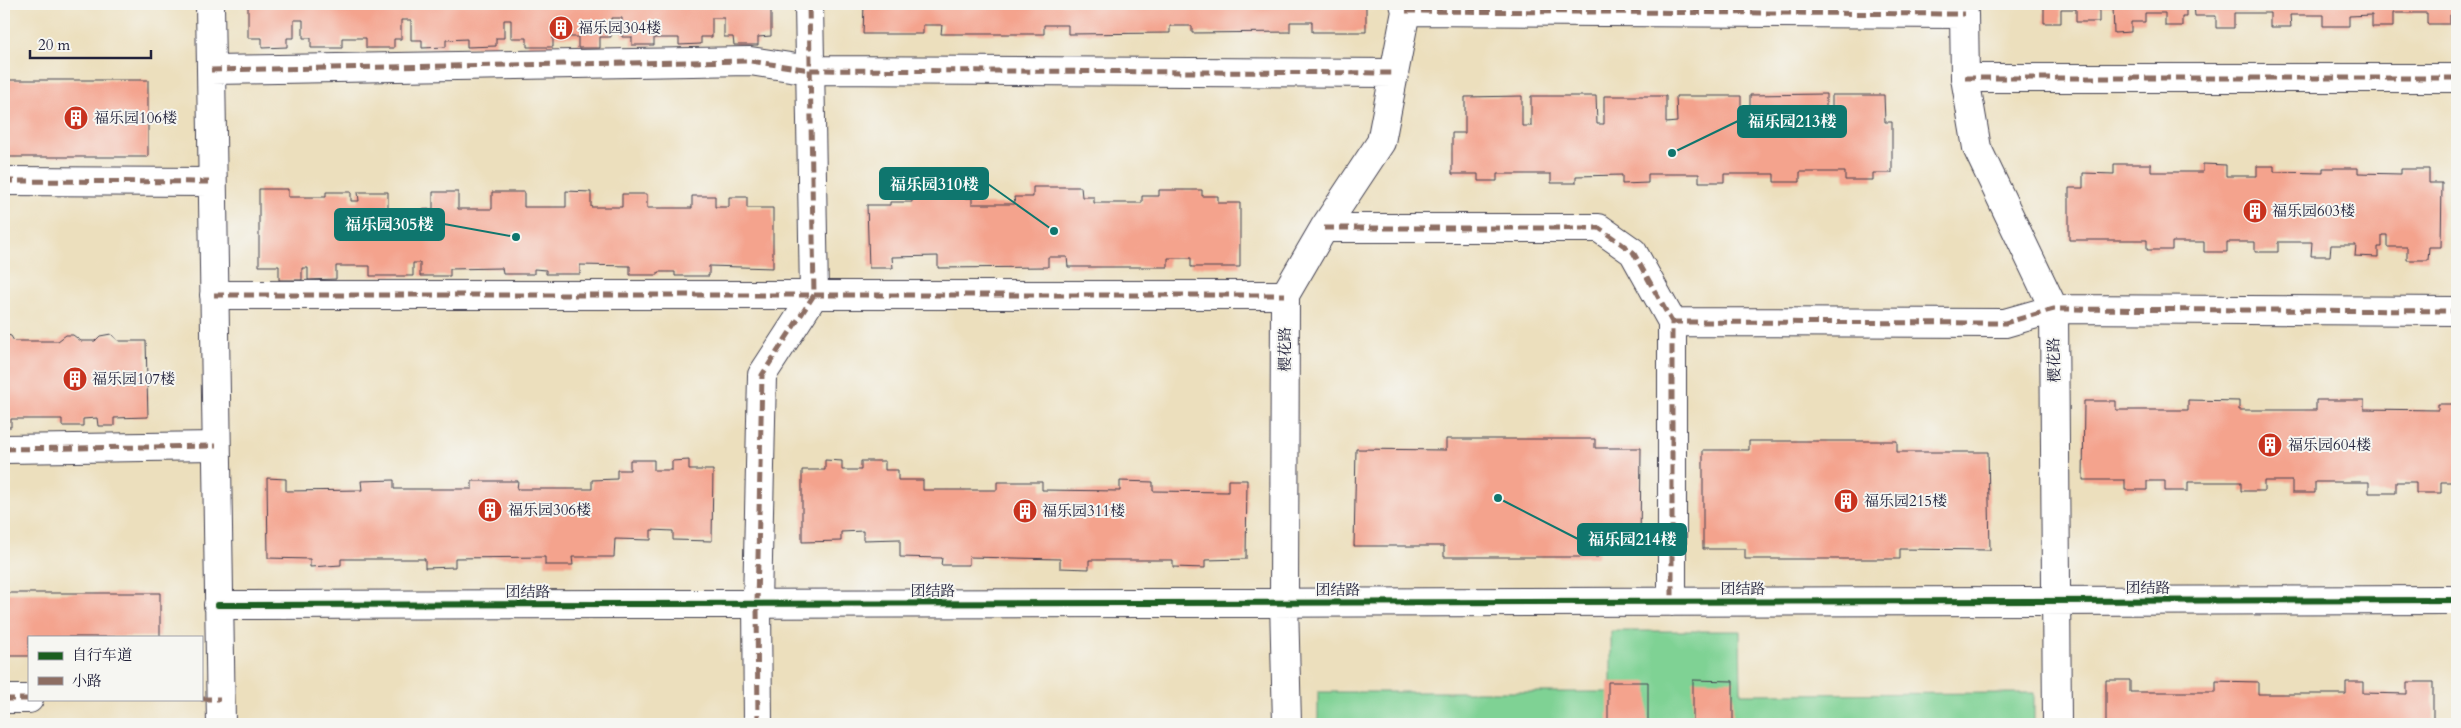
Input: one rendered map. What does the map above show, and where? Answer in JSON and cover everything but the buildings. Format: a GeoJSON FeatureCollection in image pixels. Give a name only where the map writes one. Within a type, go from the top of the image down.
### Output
{"type":"FeatureCollection","features":[{"type":"Feature","properties":{"kind":"street"},"geometry":{"type":"LineString","coordinates":[[210,4],[218,605],[214,708]]}},
{"type":"Feature","properties":{"kind":"street"},"geometry":{"type":"LineString","coordinates":[[758,724],[757,604],[762,375],[814,295],[809,4]]}},
{"type":"Feature","properties":{"kind":"street"},"geometry":{"type":"LineString","coordinates":[[214,295],[1285,295],[1324,228],[1381,142],[1405,7],[1968,9]]}},
{"type":"Feature","properties":{"kind":"street","name":"樱花路"},"geometry":{"type":"LineString","coordinates":[[1968,9],[1965,78],[1977,148],[2054,309],[2057,724]]}},
{"type":"Feature","properties":{"kind":"street"},"geometry":{"type":"LineString","coordinates":[[211,70],[750,61],[810,70],[1394,73]]}},
{"type":"Feature","properties":{"kind":"street"},"geometry":{"type":"LineString","coordinates":[[1965,78],[2457,78]]}},
{"type":"Feature","properties":{"kind":"street"},"geometry":{"type":"LineString","coordinates":[[4,181],[212,182]]}},
{"type":"Feature","properties":{"kind":"street"},"geometry":{"type":"LineString","coordinates":[[1324,228],[1599,228],[1633,252],[1672,322],[1672,602]]}},
{"type":"Feature","properties":{"kind":"street","name":"樱花路"},"geometry":{"type":"LineString","coordinates":[[1285,295],[1284,602],[1287,724]]}},
{"type":"Feature","properties":{"kind":"street"},"geometry":{"type":"LineString","coordinates":[[1672,322],[2005,323],[2054,309],[2457,311]]}},
{"type":"Feature","properties":{"kind":"street"},"geometry":{"type":"LineString","coordinates":[[4,449],[216,446]]}},
{"type":"Feature","properties":{"kind":"street","name":"团结路"},"geometry":{"type":"LineString","coordinates":[[218,605],[2457,600]]}},
{"type":"Feature","properties":{"kind":"street"},"geometry":{"type":"LineString","coordinates":[[4,699],[28,699]]}},
{"type":"Feature","properties":{"kind":"green space"},"geometry":{"type":"Polygon","coordinates":[[[1611,631],[1740,631],[1741,694],[2034,693],[2034,724],[1318,724],[1318,692],[1611,692],[1611,631]]]}},
{"type":"Feature","properties":{"kind":"marked path"},"geometry":{"type":"LineString","coordinates":[[758,724],[757,604],[762,375],[814,295],[809,4]]}},
{"type":"Feature","properties":{"kind":"marked path"},"geometry":{"type":"LineString","coordinates":[[1406,11],[1964,14]]}},
{"type":"Feature","properties":{"kind":"marked path"},"geometry":{"type":"LineString","coordinates":[[211,70],[750,61],[810,70],[1394,73]]}},
{"type":"Feature","properties":{"kind":"marked path"},"geometry":{"type":"LineString","coordinates":[[1965,78],[2457,78]]}},
{"type":"Feature","properties":{"kind":"marked path"},"geometry":{"type":"LineString","coordinates":[[4,181],[212,182]]}},
{"type":"Feature","properties":{"kind":"marked path"},"geometry":{"type":"LineString","coordinates":[[1324,228],[1599,228],[1633,252],[1672,322],[1672,602]]}},
{"type":"Feature","properties":{"kind":"marked path"},"geometry":{"type":"LineString","coordinates":[[214,295],[1285,295]]}},
{"type":"Feature","properties":{"kind":"marked path"},"geometry":{"type":"LineString","coordinates":[[1672,322],[2005,323],[2054,309],[2457,311]]}},
{"type":"Feature","properties":{"kind":"marked path"},"geometry":{"type":"LineString","coordinates":[[4,449],[216,446]]}},
{"type":"Feature","properties":{"kind":"marked path"},"geometry":{"type":"LineString","coordinates":[[4,699],[28,699]]}},
{"type":"Feature","properties":{"kind":"marked path"},"geometry":{"type":"LineString","coordinates":[[202,699],[220,699]]}},
{"type":"Feature","properties":{"kind":"cycle path"},"geometry":{"type":"LineString","coordinates":[[218,605],[2457,600]]}},
{"type":"Feature","properties":{"kind":"place","name":"福乐园304楼"},"geometry":{"type":"Point","coordinates":[561,28]}},
{"type":"Feature","properties":{"kind":"place","name":"福乐园106楼"},"geometry":{"type":"Point","coordinates":[76,118]}},
{"type":"Feature","properties":{"kind":"place","name":"福乐园213楼"},"geometry":{"type":"Point","coordinates":[1672,153]}},
{"type":"Feature","properties":{"kind":"place","name":"福乐园603楼"},"geometry":{"type":"Point","coordinates":[2255,211]}},
{"type":"Feature","properties":{"kind":"place","name":"福乐园310楼"},"geometry":{"type":"Point","coordinates":[1054,231]}},
{"type":"Feature","properties":{"kind":"place","name":"福乐园305楼"},"geometry":{"type":"Point","coordinates":[516,237]}},
{"type":"Feature","properties":{"kind":"place","name":"福乐园107楼"},"geometry":{"type":"Point","coordinates":[75,379]}},
{"type":"Feature","properties":{"kind":"place","name":"福乐园604楼"},"geometry":{"type":"Point","coordinates":[2270,445]}},
{"type":"Feature","properties":{"kind":"place","name":"福乐园214楼"},"geometry":{"type":"Point","coordinates":[1498,498]}},
{"type":"Feature","properties":{"kind":"place","name":"福乐园215楼"},"geometry":{"type":"Point","coordinates":[1846,501]}},
{"type":"Feature","properties":{"kind":"place","name":"福乐园306楼"},"geometry":{"type":"Point","coordinates":[490,510]}},
{"type":"Feature","properties":{"kind":"place","name":"福乐园311楼"},"geometry":{"type":"Point","coordinates":[1025,511]}}]}
